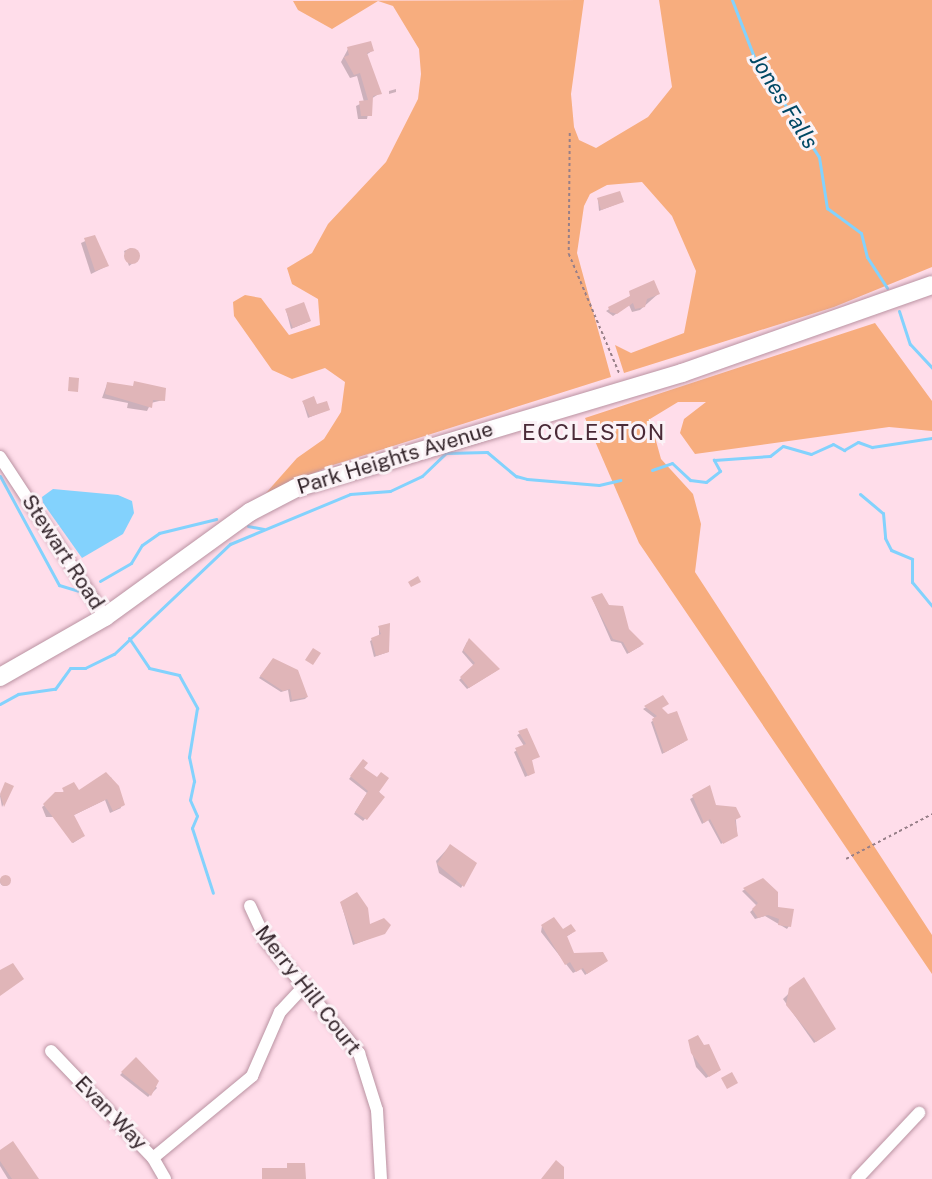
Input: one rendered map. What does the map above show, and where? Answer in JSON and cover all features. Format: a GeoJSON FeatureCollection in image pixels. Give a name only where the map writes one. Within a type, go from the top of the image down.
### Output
{"type":"FeatureCollection","features":[{"type":"Feature","properties":{"kind":"main road","name":"Park Heights Avenue"},"geometry":{"type":"LineString","coordinates":[[0,678],[105,617],[250,512],[296,488],[625,390],[813,330],[932,285]]}},
{"type":"Feature","properties":{"kind":"street","name":"Stewart Road"},"geometry":{"type":"LineString","coordinates":[[0,457],[105,617]]}},
{"type":"Feature","properties":{"kind":"street","name":"Merry Hill Court"},"geometry":{"type":"LineString","coordinates":[[250,906],[266,942],[350,1038],[367,1072],[377,1110],[381,1179]]}},
{"type":"Feature","properties":{"kind":"street"},"geometry":{"type":"LineString","coordinates":[[153,1158],[252,1076],[280,1012],[305,985]]}},
{"type":"Feature","properties":{"kind":"street","name":"Evan Way"},"geometry":{"type":"LineString","coordinates":[[51,1051],[153,1158],[165,1179]]}},
{"type":"Feature","properties":{"kind":"street"},"geometry":{"type":"LineString","coordinates":[[857,1179],[919,1113]]}},
{"type":"Feature","properties":{"kind":"path"},"geometry":{"type":"LineString","coordinates":[[570,133],[570,262],[625,390]]}},
{"type":"Feature","properties":{"kind":"path"},"geometry":{"type":"LineString","coordinates":[[846,859],[932,814]]}},
{"type":"Feature","properties":{"kind":"shaded area"},"geometry":{"type":"Polygon","coordinates":[[[584,0],[571,94],[574,127],[579,140],[596,148],[648,117],[672,87],[659,0],[932,0],[932,267],[834,307],[624,373],[615,345],[631,353],[684,333],[696,271],[672,216],[642,182],[607,185],[590,194],[584,206],[577,253],[611,377],[333,465],[266,493],[297,458],[324,439],[341,412],[345,382],[325,368],[292,379],[272,370],[234,316],[233,302],[245,295],[261,298],[289,335],[320,325],[318,299],[292,284],[287,268],[312,253],[328,224],[386,162],[418,99],[421,74],[419,49],[393,6],[378,1],[332,29],[298,10],[293,1],[584,0]]]}},
{"type":"Feature","properties":{"kind":"shaded area"},"geometry":{"type":"Polygon","coordinates":[[[875,323],[932,401],[932,431],[889,427],[695,454],[680,433],[684,419],[706,402],[678,402],[650,419],[661,459],[693,494],[701,524],[695,572],[932,935],[932,974],[639,543],[585,418],[875,323]]]}},
{"type":"Feature","properties":{"kind":"water"},"geometry":{"type":"Polygon","coordinates":[[[53,489],[118,495],[132,501],[134,513],[123,534],[82,558],[43,503],[42,497],[53,489]]]}},
{"type":"Feature","properties":{"kind":"building"},"geometry":{"type":"Polygon","coordinates":[[[371,41],[374,51],[367,53],[382,94],[373,96],[372,116],[361,116],[359,101],[368,100],[360,73],[354,75],[344,57],[349,55],[347,47],[371,41]]]}},
{"type":"Feature","properties":{"kind":"building"},"geometry":{"type":"Polygon","coordinates":[[[620,191],[624,202],[601,210],[597,198],[620,191]]]}},
{"type":"Feature","properties":{"kind":"building"},"geometry":{"type":"Polygon","coordinates":[[[95,235],[109,266],[95,271],[84,238],[95,235]]]}},
{"type":"Feature","properties":{"kind":"building"},"geometry":{"type":"Polygon","coordinates":[[[129,248],[135,248],[140,256],[138,262],[129,264],[124,259],[124,253],[129,248]]]}},
{"type":"Feature","properties":{"kind":"building"},"geometry":{"type":"Polygon","coordinates":[[[654,280],[660,294],[647,299],[645,307],[635,309],[633,303],[617,314],[610,312],[608,307],[630,296],[629,291],[654,280]]]}},
{"type":"Feature","properties":{"kind":"building"},"geometry":{"type":"Polygon","coordinates":[[[304,302],[311,321],[293,328],[285,309],[304,302]]]}},
{"type":"Feature","properties":{"kind":"building"},"geometry":{"type":"Polygon","coordinates":[[[69,377],[79,378],[78,392],[68,391],[69,377]]]}},
{"type":"Feature","properties":{"kind":"building"},"geometry":{"type":"Polygon","coordinates":[[[134,381],[166,388],[165,401],[153,400],[152,408],[105,394],[107,382],[133,386],[134,381]]]}},
{"type":"Feature","properties":{"kind":"building"},"geometry":{"type":"Polygon","coordinates":[[[314,396],[317,404],[327,401],[330,410],[310,417],[302,401],[314,396]]]}},
{"type":"Feature","properties":{"kind":"building"},"geometry":{"type":"Polygon","coordinates":[[[418,576],[421,582],[411,587],[408,582],[418,576]]]}},
{"type":"Feature","properties":{"kind":"building"},"geometry":{"type":"Polygon","coordinates":[[[602,593],[609,605],[623,606],[629,629],[644,644],[629,653],[623,642],[613,639],[591,597],[602,593]]]}},
{"type":"Feature","properties":{"kind":"building"},"geometry":{"type":"Polygon","coordinates":[[[390,623],[389,652],[376,656],[371,638],[381,634],[378,626],[390,623]]]}},
{"type":"Feature","properties":{"kind":"building"},"geometry":{"type":"Polygon","coordinates":[[[469,638],[500,669],[469,688],[460,677],[475,663],[463,650],[469,638]]]}},
{"type":"Feature","properties":{"kind":"building"},"geometry":{"type":"Polygon","coordinates":[[[313,648],[321,653],[313,665],[305,660],[313,648]]]}},
{"type":"Feature","properties":{"kind":"building"},"geometry":{"type":"Polygon","coordinates":[[[273,658],[298,670],[308,697],[292,700],[290,689],[283,691],[260,676],[273,658]]]}},
{"type":"Feature","properties":{"kind":"building"},"geometry":{"type":"Polygon","coordinates":[[[663,695],[669,704],[662,708],[668,714],[677,711],[688,740],[664,753],[652,719],[657,716],[644,706],[663,695]]]}},
{"type":"Feature","properties":{"kind":"building"},"geometry":{"type":"Polygon","coordinates":[[[527,728],[540,757],[532,760],[535,773],[528,776],[515,748],[526,744],[518,731],[527,728]]]}},
{"type":"Feature","properties":{"kind":"building"},"geometry":{"type":"Polygon","coordinates":[[[363,759],[368,763],[364,768],[377,777],[381,772],[389,778],[379,792],[385,797],[367,820],[355,812],[368,791],[350,776],[363,759]]]}},
{"type":"Feature","properties":{"kind":"building"},"geometry":{"type":"Polygon","coordinates":[[[106,772],[119,786],[125,805],[113,811],[107,799],[74,815],[85,836],[72,843],[43,804],[55,792],[64,792],[62,788],[74,782],[79,790],[106,772]]]}},
{"type":"Feature","properties":{"kind":"building"},"geometry":{"type":"Polygon","coordinates":[[[5,782],[14,786],[4,807],[0,794],[5,782]]]}},
{"type":"Feature","properties":{"kind":"building"},"geometry":{"type":"Polygon","coordinates":[[[710,785],[716,805],[736,807],[741,817],[735,820],[738,836],[723,844],[710,819],[704,823],[692,795],[710,785]]]}},
{"type":"Feature","properties":{"kind":"building"},"geometry":{"type":"Polygon","coordinates":[[[450,844],[477,863],[464,887],[437,864],[450,844]]]}},
{"type":"Feature","properties":{"kind":"building"},"geometry":{"type":"Polygon","coordinates":[[[5,874],[11,880],[5,886],[-1,880],[5,874]]]}},
{"type":"Feature","properties":{"kind":"building"},"geometry":{"type":"Polygon","coordinates":[[[763,878],[778,892],[778,907],[794,909],[791,927],[778,925],[779,919],[768,915],[758,918],[752,909],[758,903],[743,888],[763,878]]]}},
{"type":"Feature","properties":{"kind":"building"},"geometry":{"type":"Polygon","coordinates":[[[357,892],[368,908],[370,924],[384,918],[391,925],[385,934],[355,944],[340,902],[357,892]]]}},
{"type":"Feature","properties":{"kind":"building"},"geometry":{"type":"Polygon","coordinates":[[[554,917],[563,929],[571,924],[576,931],[567,936],[574,953],[603,952],[608,961],[587,974],[583,968],[576,972],[570,962],[565,965],[541,925],[554,917]]]}},
{"type":"Feature","properties":{"kind":"building"},"geometry":{"type":"Polygon","coordinates":[[[13,963],[24,979],[0,996],[0,970],[13,963]]]}},
{"type":"Feature","properties":{"kind":"building"},"geometry":{"type":"Polygon","coordinates":[[[804,977],[836,1029],[816,1042],[786,1005],[789,988],[804,977]]]}},
{"type":"Feature","properties":{"kind":"building"},"geometry":{"type":"Polygon","coordinates":[[[698,1035],[704,1045],[709,1044],[721,1070],[709,1077],[691,1053],[688,1040],[698,1035]]]}},
{"type":"Feature","properties":{"kind":"building"},"geometry":{"type":"Polygon","coordinates":[[[136,1057],[159,1081],[151,1096],[121,1072],[136,1057]]]}},
{"type":"Feature","properties":{"kind":"building"},"geometry":{"type":"Polygon","coordinates":[[[732,1072],[738,1083],[727,1089],[721,1078],[732,1072]]]}},
{"type":"Feature","properties":{"kind":"building"},"geometry":{"type":"Polygon","coordinates":[[[13,1141],[39,1179],[12,1179],[0,1161],[0,1150],[13,1141]]]}},
{"type":"Feature","properties":{"kind":"building"},"geometry":{"type":"Polygon","coordinates":[[[556,1160],[564,1167],[564,1179],[541,1179],[556,1160]]]}},
{"type":"Feature","properties":{"kind":"building"},"geometry":{"type":"Polygon","coordinates":[[[287,1163],[305,1163],[306,1179],[262,1179],[262,1168],[287,1168],[287,1163]]]}},
{"type":"Feature","properties":{"kind":"waterway","name":"Jones Falls"},"geometry":{"type":"LineString","coordinates":[[732,0],[754,57],[819,157],[827,208],[861,233],[867,257],[887,288]]}},
{"type":"Feature","properties":{"kind":"waterway","name":"Jones Falls"},"geometry":{"type":"LineString","coordinates":[[899,311],[910,344],[932,368]]}},
{"type":"Feature","properties":{"kind":"waterway"},"geometry":{"type":"LineString","coordinates":[[652,470],[672,463],[690,480],[706,482],[720,471],[714,460],[770,456],[783,446],[811,454],[833,444],[844,450],[858,442],[872,447],[932,438]]}},
{"type":"Feature","properties":{"kind":"waterway"},"geometry":{"type":"LineString","coordinates":[[0,704],[18,694],[55,689],[70,668],[85,668],[114,654],[230,544],[350,494],[390,491],[422,476],[446,453],[487,452],[516,476],[527,479],[599,485],[620,480]]}},
{"type":"Feature","properties":{"kind":"waterway"},"geometry":{"type":"LineString","coordinates":[[0,476],[59,585],[79,591]]}},
{"type":"Feature","properties":{"kind":"waterway"},"geometry":{"type":"LineString","coordinates":[[860,494],[883,513],[885,538],[891,550],[912,559],[912,582],[932,606]]}},
{"type":"Feature","properties":{"kind":"waterway"},"geometry":{"type":"LineString","coordinates":[[100,581],[131,563],[142,545],[159,533],[216,519]]}},
{"type":"Feature","properties":{"kind":"waterway"},"geometry":{"type":"LineString","coordinates":[[248,526],[264,529]]}},
{"type":"Feature","properties":{"kind":"waterway"},"geometry":{"type":"LineString","coordinates":[[129,638],[149,668],[179,675],[197,708],[189,757],[194,781],[190,800],[197,816],[192,828],[213,893]]}},
{"type":"Feature","properties":{"kind":"district","name":"ECCLESTON"},"geometry":{"type":"Point","coordinates":[594,433]}}]}
